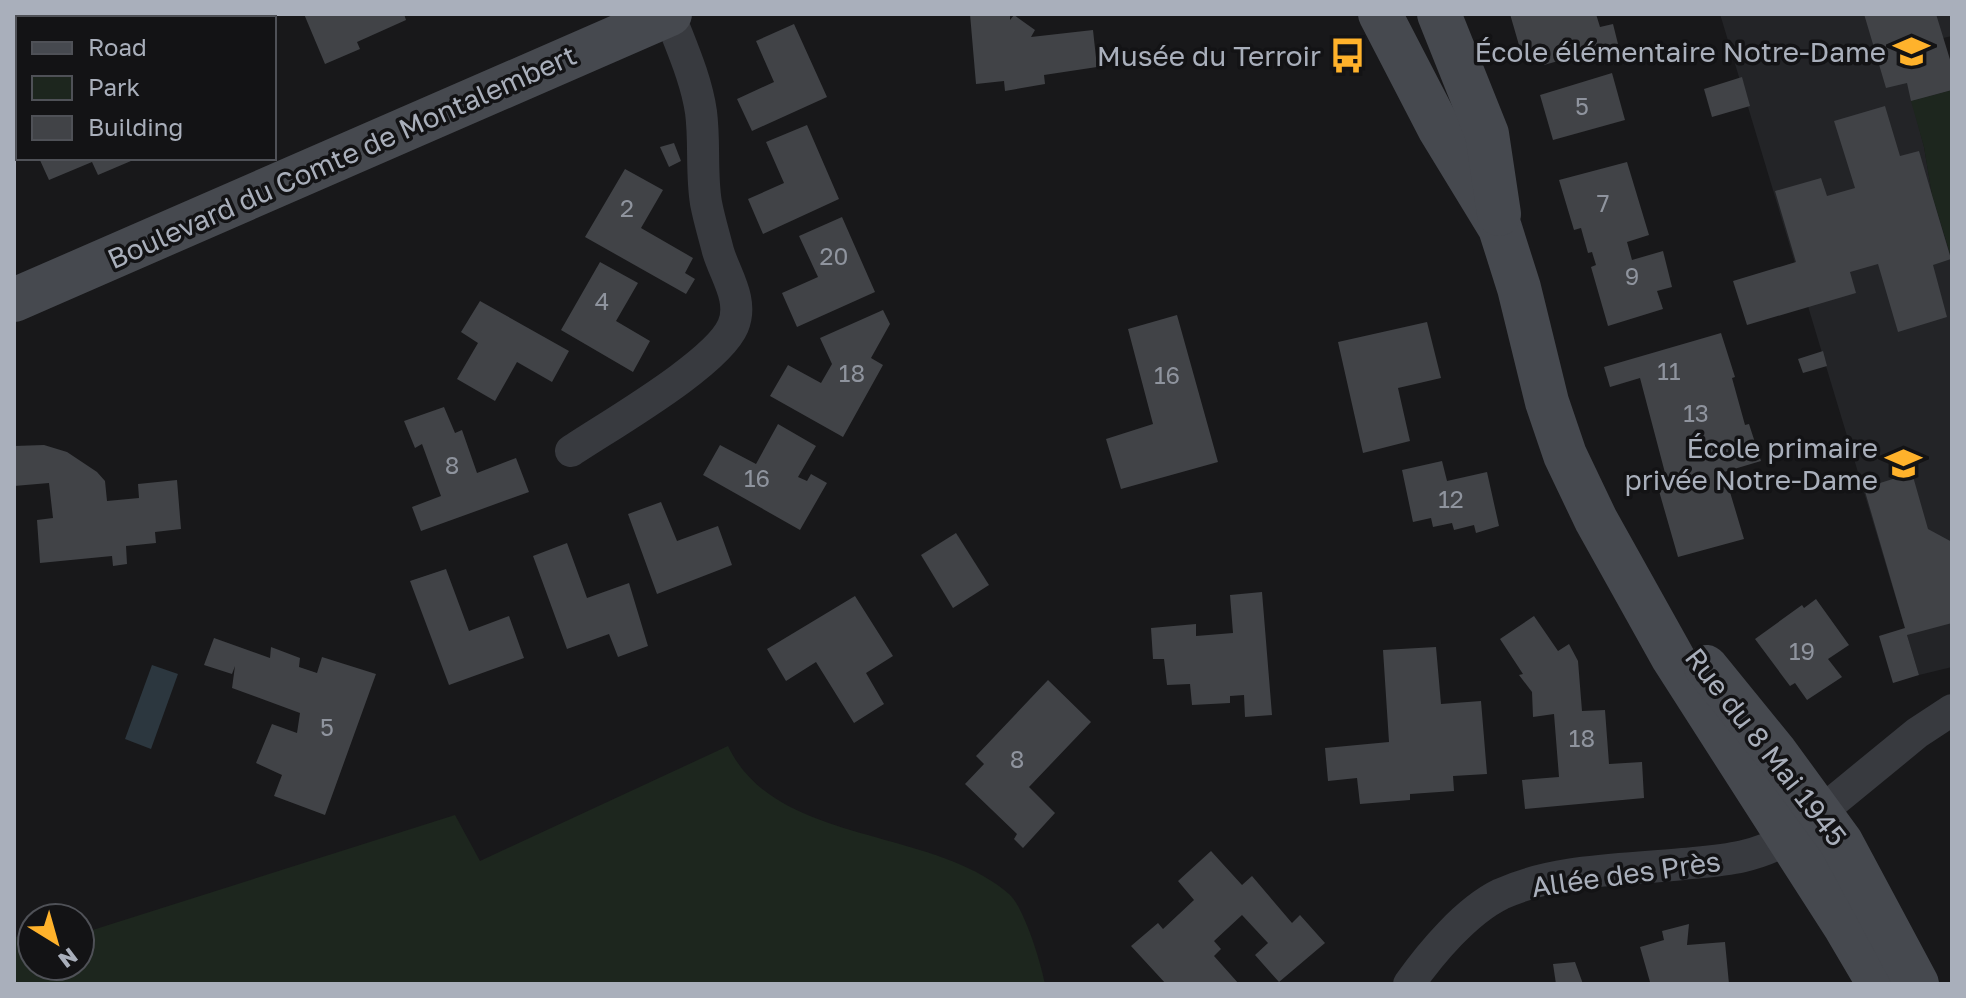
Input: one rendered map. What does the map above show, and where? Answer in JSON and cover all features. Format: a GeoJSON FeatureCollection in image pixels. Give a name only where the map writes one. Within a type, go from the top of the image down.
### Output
{"type":"FeatureCollection","features":[{"type":"Feature","properties":{"kind":"main road","name":"Boulevard du Comte de Montalembert"},"geometry":{"type":"LineString","coordinates":[[14,300],[669,14]]}},
{"type":"Feature","properties":{"kind":"main road","name":"Rue du 8 Mai 1945"},"geometry":{"type":"LineString","coordinates":[[1380,14],[1439,128],[1500,228]]}},
{"type":"Feature","properties":{"kind":"main road","name":"Rue du 8 Mai 1945"},"geometry":{"type":"LineString","coordinates":[[1439,14],[1487,134],[1500,228],[1519,288],[1547,402],[1565,455],[1596,520],[1673,658],[1805,825],[1879,984]]}},
{"type":"Feature","properties":{"kind":"main road","name":"Rue du 8 Mai 1945"},"geometry":{"type":"LineString","coordinates":[[1805,825],[1841,842],[1917,984]]}},
{"type":"Feature","properties":{"kind":"street"},"geometry":{"type":"LineString","coordinates":[[571,451],[699,366],[720,346],[734,325],[734,293],[719,254],[706,202],[701,113],[692,75],[669,14]]}},
{"type":"Feature","properties":{"kind":"street","name":"Allée des Près"},"geometry":{"type":"LineString","coordinates":[[1409,984],[1462,923],[1499,895],[1538,882],[1571,876],[1741,859],[1769,849],[1805,825],[1917,733],[1952,710]]}},
{"type":"Feature","properties":{"kind":"shaded area","name":"École primaire privée Notre-Dame"},"geometry":{"type":"Polygon","coordinates":[[[1720,14],[1952,14],[1952,36],[1943,38],[1952,90],[1912,101],[1932,195],[1952,260],[1952,667],[1919,675],[1720,14]]]}},
{"type":"Feature","properties":{"kind":"shaded area"},"geometry":{"type":"Polygon","coordinates":[[[152,665],[178,674],[151,749],[125,739],[152,665]]]}},
{"type":"Feature","properties":{"kind":"green space"},"geometry":{"type":"Polygon","coordinates":[[[1952,90],[1952,260],[1932,195],[1924,147],[1911,101],[1952,90]]]}},
{"type":"Feature","properties":{"kind":"green space"},"geometry":{"type":"Polygon","coordinates":[[[728,746],[750,778],[781,802],[817,819],[939,856],[976,872],[1009,894],[1026,923],[1045,984],[14,984],[14,937],[16,982],[96,982],[96,929],[455,815],[480,861],[728,746]]]}},
{"type":"Feature","properties":{"kind":"building"},"geometry":{"type":"Polygon","coordinates":[[[304,14],[404,14],[406,20],[357,42],[360,49],[325,64],[304,14]]]}},
{"type":"Feature","properties":{"kind":"building"},"geometry":{"type":"Polygon","coordinates":[[[970,14],[1010,14],[1010,20],[1014,15],[1035,30],[1031,37],[1093,30],[1097,67],[1044,75],[1045,84],[1005,91],[1004,81],[976,84],[970,14]]]}},
{"type":"Feature","properties":{"kind":"building"},"geometry":{"type":"Polygon","coordinates":[[[1510,14],[1596,14],[1600,27],[1613,24],[1618,44],[1544,65],[1539,47],[1521,52],[1510,14]]]}},
{"type":"Feature","properties":{"kind":"building","name":"École élémentaire Notre-Dame"},"geometry":{"type":"Polygon","coordinates":[[[1864,14],[1936,14],[1952,66],[1952,90],[1911,101],[1907,83],[1886,88],[1864,14]]]}},
{"type":"Feature","properties":{"kind":"building"},"geometry":{"type":"Polygon","coordinates":[[[794,24],[827,97],[752,131],[737,99],[774,82],[756,41],[794,24]]]}},
{"type":"Feature","properties":{"kind":"building"},"geometry":{"type":"Polygon","coordinates":[[[1612,73],[1625,120],[1553,140],[1540,95],[1612,73]]]}},
{"type":"Feature","properties":{"kind":"building"},"geometry":{"type":"Polygon","coordinates":[[[1742,77],[1750,106],[1712,117],[1704,89],[1742,77]]]}},
{"type":"Feature","properties":{"kind":"building"},"geometry":{"type":"Polygon","coordinates":[[[1885,106],[1900,156],[1919,151],[1951,259],[1933,265],[1947,317],[1898,332],[1878,264],[1850,272],[1856,293],[1747,325],[1733,281],[1796,262],[1775,191],[1821,178],[1827,196],[1855,188],[1834,121],[1885,106]]]}},
{"type":"Feature","properties":{"kind":"building"},"geometry":{"type":"Polygon","coordinates":[[[807,125],[839,199],[763,234],[748,199],[784,183],[766,142],[807,125]]]}},
{"type":"Feature","properties":{"kind":"building"},"geometry":{"type":"Polygon","coordinates":[[[674,143],[681,161],[669,167],[660,147],[674,143]]]}},
{"type":"Feature","properties":{"kind":"building"},"geometry":{"type":"Polygon","coordinates":[[[40,160],[133,160],[98,175],[92,162],[49,180],[40,160]]]}},
{"type":"Feature","properties":{"kind":"building"},"geometry":{"type":"Polygon","coordinates":[[[1627,162],[1649,235],[1627,242],[1632,260],[1663,251],[1672,287],[1657,291],[1663,309],[1608,326],[1591,267],[1596,265],[1592,252],[1588,253],[1581,228],[1574,230],[1559,180],[1627,162]]]}},
{"type":"Feature","properties":{"kind":"building"},"geometry":{"type":"Polygon","coordinates":[[[625,169],[663,190],[641,228],[693,258],[685,273],[695,279],[686,294],[585,237],[625,169]]]}},
{"type":"Feature","properties":{"kind":"building"},"geometry":{"type":"Polygon","coordinates":[[[842,217],[875,292],[797,327],[782,293],[818,277],[799,236],[842,217]]]}},
{"type":"Feature","properties":{"kind":"building"},"geometry":{"type":"Polygon","coordinates":[[[600,262],[638,283],[616,321],[650,341],[633,372],[561,330],[600,262]]]}},
{"type":"Feature","properties":{"kind":"building"},"geometry":{"type":"Polygon","coordinates":[[[480,301],[569,351],[552,382],[517,362],[495,401],[457,379],[478,343],[461,332],[480,301]]]}},
{"type":"Feature","properties":{"kind":"building"},"geometry":{"type":"Polygon","coordinates":[[[883,310],[890,324],[871,358],[883,365],[843,437],[770,396],[788,365],[821,383],[832,364],[820,338],[883,310]]]}},
{"type":"Feature","properties":{"kind":"building"},"geometry":{"type":"Polygon","coordinates":[[[1177,315],[1218,462],[1121,489],[1106,439],[1153,424],[1128,329],[1177,315]]]}},
{"type":"Feature","properties":{"kind":"building"},"geometry":{"type":"Polygon","coordinates":[[[1427,322],[1441,378],[1398,388],[1410,441],[1363,453],[1338,342],[1427,322]]]}},
{"type":"Feature","properties":{"kind":"building"},"geometry":{"type":"Polygon","coordinates":[[[1721,333],[1735,377],[1732,378],[1745,425],[1749,424],[1761,461],[1724,472],[1744,539],[1678,557],[1659,491],[1669,488],[1640,378],[1610,387],[1604,367],[1721,333]]]}},
{"type":"Feature","properties":{"kind":"building"},"geometry":{"type":"Polygon","coordinates":[[[1823,351],[1827,366],[1803,373],[1798,359],[1823,351]]]}},
{"type":"Feature","properties":{"kind":"building"},"geometry":{"type":"Polygon","coordinates":[[[444,407],[455,433],[462,430],[477,473],[516,458],[529,492],[421,531],[412,507],[441,496],[422,444],[415,448],[404,421],[444,407]]]}},
{"type":"Feature","properties":{"kind":"building"},"geometry":{"type":"Polygon","coordinates":[[[778,424],[816,446],[798,477],[807,481],[811,474],[827,483],[800,530],[703,475],[720,445],[756,464],[778,424]]]}},
{"type":"Feature","properties":{"kind":"building"},"geometry":{"type":"Polygon","coordinates":[[[44,445],[67,452],[97,472],[105,481],[107,501],[139,498],[138,484],[177,480],[181,529],[155,532],[156,543],[126,546],[127,564],[113,566],[112,556],[40,563],[37,520],[53,518],[49,483],[14,486],[14,446],[44,445]]]}},
{"type":"Feature","properties":{"kind":"building"},"geometry":{"type":"Polygon","coordinates":[[[1442,461],[1447,481],[1487,472],[1499,526],[1476,533],[1474,525],[1454,530],[1452,523],[1433,527],[1431,518],[1413,522],[1402,470],[1442,461]]]}},
{"type":"Feature","properties":{"kind":"building"},"geometry":{"type":"Polygon","coordinates":[[[1912,473],[1928,529],[1952,542],[1952,623],[1907,635],[1919,675],[1893,683],[1879,636],[1905,628],[1864,488],[1912,473]]]}},
{"type":"Feature","properties":{"kind":"building"},"geometry":{"type":"Polygon","coordinates":[[[661,502],[677,541],[718,526],[732,565],[657,594],[628,514],[661,502]]]}},
{"type":"Feature","properties":{"kind":"building"},"geometry":{"type":"Polygon","coordinates":[[[956,533],[989,585],[953,608],[921,555],[956,533]]]}},
{"type":"Feature","properties":{"kind":"building"},"geometry":{"type":"Polygon","coordinates":[[[567,543],[587,598],[629,583],[648,646],[618,657],[609,634],[567,649],[533,556],[567,543]]]}},
{"type":"Feature","properties":{"kind":"building"},"geometry":{"type":"Polygon","coordinates":[[[446,569],[469,631],[509,616],[524,658],[449,685],[410,581],[446,569]]]}},
{"type":"Feature","properties":{"kind":"building"},"geometry":{"type":"Polygon","coordinates":[[[1262,592],[1272,715],[1245,717],[1244,695],[1230,696],[1230,703],[1192,705],[1190,684],[1167,685],[1164,659],[1153,659],[1151,628],[1196,624],[1196,636],[1233,633],[1230,595],[1262,592]]]}},
{"type":"Feature","properties":{"kind":"building"},"geometry":{"type":"Polygon","coordinates":[[[855,596],[893,656],[866,673],[884,704],[854,723],[816,662],[786,681],[767,649],[855,596]]]}},
{"type":"Feature","properties":{"kind":"building"},"geometry":{"type":"Polygon","coordinates":[[[1816,599],[1849,645],[1828,659],[1842,677],[1807,700],[1795,683],[1790,686],[1755,639],[1802,605],[1804,608],[1816,599]]]}},
{"type":"Feature","properties":{"kind":"building"},"geometry":{"type":"Polygon","coordinates":[[[1534,616],[1558,651],[1569,644],[1578,661],[1582,711],[1605,710],[1609,764],[1642,762],[1644,798],[1525,809],[1522,780],[1559,777],[1554,714],[1533,717],[1532,692],[1500,639],[1534,616]]]}},
{"type":"Feature","properties":{"kind":"building"},"geometry":{"type":"Polygon","coordinates":[[[214,638],[270,658],[271,647],[300,658],[299,667],[317,673],[322,657],[376,674],[325,815],[274,796],[282,775],[256,763],[272,724],[297,733],[300,713],[232,688],[235,666],[232,674],[204,665],[214,638]]]}},
{"type":"Feature","properties":{"kind":"building"},"geometry":{"type":"Polygon","coordinates":[[[1436,647],[1441,704],[1481,701],[1487,774],[1453,776],[1454,791],[1410,794],[1410,800],[1360,804],[1357,778],[1328,781],[1325,748],[1389,742],[1383,650],[1436,647]]]}},
{"type":"Feature","properties":{"kind":"building"},"geometry":{"type":"Polygon","coordinates":[[[1048,680],[1091,722],[1029,787],[1055,813],[1023,848],[1014,839],[1017,834],[965,784],[984,764],[976,756],[1048,680]]]}},
{"type":"Feature","properties":{"kind":"building"},"geometry":{"type":"Polygon","coordinates":[[[1211,851],[1242,885],[1252,876],[1292,923],[1300,915],[1325,943],[1279,982],[1255,955],[1268,943],[1242,915],[1214,941],[1221,949],[1214,956],[1239,984],[1166,984],[1131,946],[1158,923],[1163,929],[1194,900],[1178,881],[1211,851]]]}},
{"type":"Feature","properties":{"kind":"building"},"geometry":{"type":"Polygon","coordinates":[[[1689,924],[1687,945],[1725,942],[1729,984],[1650,982],[1640,947],[1664,940],[1662,931],[1689,924]]]}},
{"type":"Feature","properties":{"kind":"building"},"geometry":{"type":"Polygon","coordinates":[[[1575,962],[1583,984],[1556,984],[1553,964],[1575,962]]]}},
{"type":"Feature","properties":{"kind":"place","name":"École élémentaire Notre-Dame"},"geometry":{"type":"Point","coordinates":[1912,52]}},
{"type":"Feature","properties":{"kind":"place","name":"Musée du Terroir"},"geometry":{"type":"Point","coordinates":[1347,56]}},
{"type":"Feature","properties":{"kind":"place","name":"École primaire privée Notre-Dame"},"geometry":{"type":"Point","coordinates":[1904,464]}}]}
